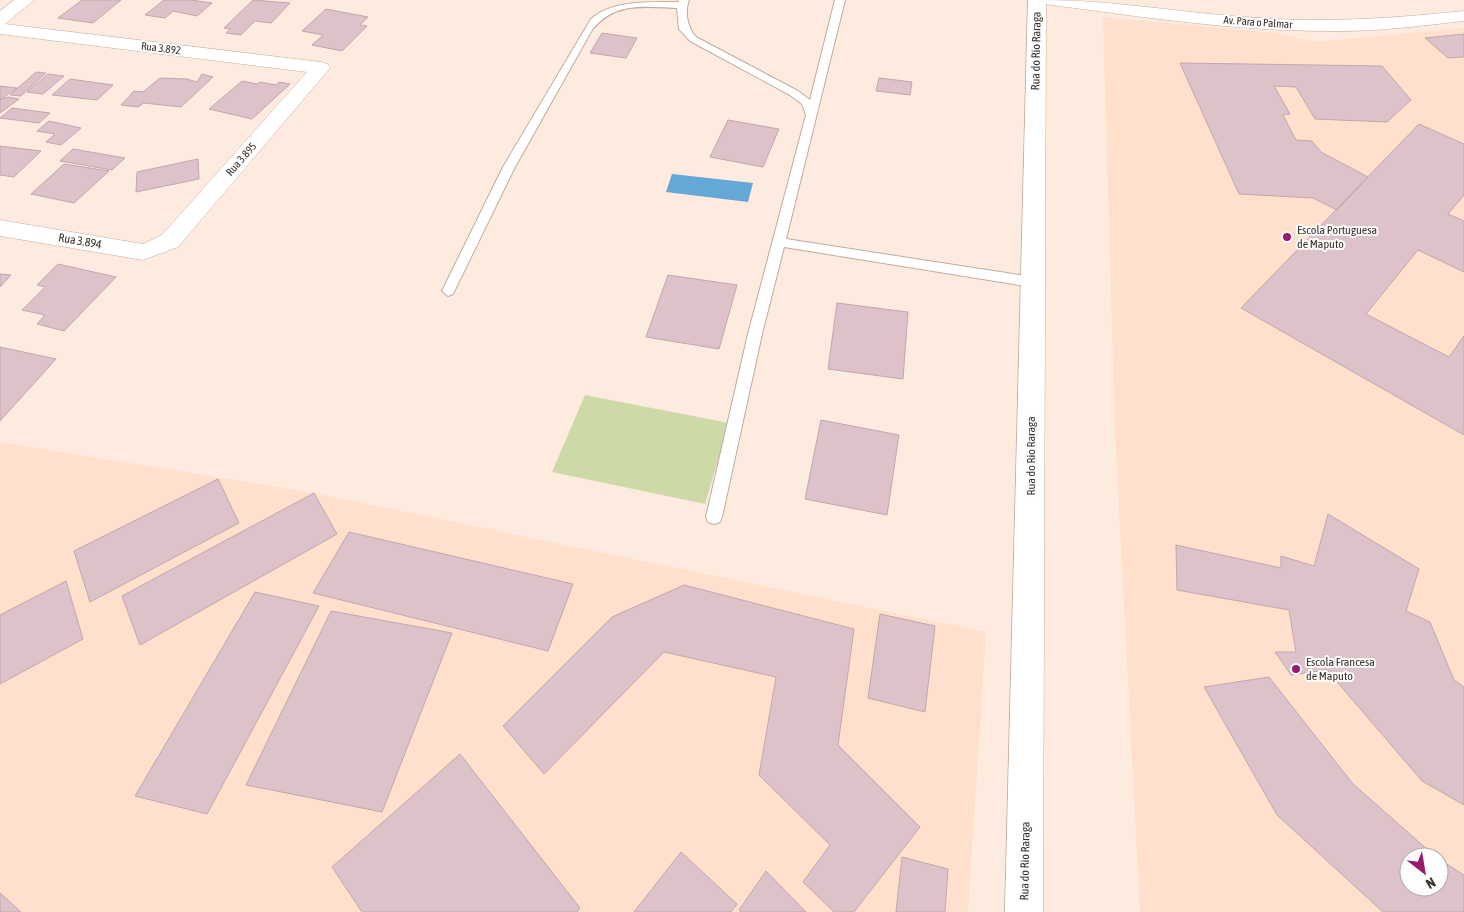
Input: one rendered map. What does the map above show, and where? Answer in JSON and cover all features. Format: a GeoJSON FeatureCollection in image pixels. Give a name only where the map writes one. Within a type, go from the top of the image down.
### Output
{"type":"FeatureCollection","features":[{"type":"Feature","properties":{"kind":"street"},"geometry":{"type":"LineString","coordinates":[[0,20],[25,0]]}},
{"type":"Feature","properties":{"kind":"street","name":"Rua do Rio Raraga"},"geometry":{"type":"LineString","coordinates":[[1024,912],[1030,641],[1032,282],[1038,0]]}},
{"type":"Feature","properties":{"kind":"street","name":"Av. Para o Palmar"},"geometry":{"type":"LineString","coordinates":[[1052,0],[1153,13],[1327,26],[1399,24],[1464,16]]}},
{"type":"Feature","properties":{"kind":"street","name":"Rua 3.892"},"geometry":{"type":"LineString","coordinates":[[0,29],[321,68]]}},
{"type":"Feature","properties":{"kind":"street","name":"Rua 3.895"},"geometry":{"type":"LineString","coordinates":[[159,248],[170,241],[321,68]]}},
{"type":"Feature","properties":{"kind":"street","name":"Rua 3.894"},"geometry":{"type":"LineString","coordinates":[[0,228],[143,252],[159,248]]}},
{"type":"Feature","properties":{"kind":"lane"},"geometry":{"type":"LineString","coordinates":[[714,517],[755,334],[780,242],[840,0]]}},
{"type":"Feature","properties":{"kind":"lane"},"geometry":{"type":"LineString","coordinates":[[448,291],[509,167],[588,29],[599,15],[616,8],[683,2],[684,29],[693,39],[794,93],[807,103],[811,115]]}},
{"type":"Feature","properties":{"kind":"lane"},"geometry":{"type":"LineString","coordinates":[[780,242],[1032,282]]}},
{"type":"Feature","properties":{"kind":"shaded area"},"geometry":{"type":"Polygon","coordinates":[[[1103,17],[1276,33],[1315,42],[1464,28],[1464,912],[1140,912],[1115,432],[1103,17]]]}},
{"type":"Feature","properties":{"kind":"shaded area"},"geometry":{"type":"Polygon","coordinates":[[[0,442],[314,493],[986,632],[968,912],[0,912],[0,442]]]}},
{"type":"Feature","properties":{"kind":"green space"},"geometry":{"type":"Polygon","coordinates":[[[585,395],[729,423],[705,504],[552,472],[585,395]]]}},
{"type":"Feature","properties":{"kind":"water"},"geometry":{"type":"Polygon","coordinates":[[[672,174],[753,183],[748,202],[666,192],[672,174]]]}},
{"type":"Feature","properties":{"kind":"building"},"geometry":{"type":"Polygon","coordinates":[[[82,0],[121,0],[93,23],[58,18],[82,0]]]}},
{"type":"Feature","properties":{"kind":"building"},"geometry":{"type":"Polygon","coordinates":[[[164,0],[191,0],[212,3],[197,16],[173,11],[165,18],[145,15],[164,0]]]}},
{"type":"Feature","properties":{"kind":"building"},"geometry":{"type":"Polygon","coordinates":[[[253,0],[290,3],[271,23],[255,21],[241,35],[226,33],[230,29],[224,28],[253,0]]]}},
{"type":"Feature","properties":{"kind":"building"},"geometry":{"type":"Polygon","coordinates":[[[326,9],[368,17],[360,25],[367,26],[342,51],[312,45],[323,35],[302,31],[326,9]]]}},
{"type":"Feature","properties":{"kind":"building"},"geometry":{"type":"Polygon","coordinates":[[[602,33],[637,38],[626,58],[590,53],[602,33]]]}},
{"type":"Feature","properties":{"kind":"building"},"geometry":{"type":"Polygon","coordinates":[[[1464,34],[1464,57],[1448,58],[1425,38],[1464,34]]]}},
{"type":"Feature","properties":{"kind":"building"},"geometry":{"type":"Polygon","coordinates":[[[1180,63],[1382,66],[1411,100],[1387,122],[1315,119],[1296,87],[1274,86],[1290,114],[1283,115],[1296,140],[1312,141],[1321,152],[1368,177],[1337,210],[1313,198],[1239,194],[1180,63]]]}},
{"type":"Feature","properties":{"kind":"building"},"geometry":{"type":"Polygon","coordinates":[[[36,72],[46,73],[21,96],[10,95],[36,72]]]}},
{"type":"Feature","properties":{"kind":"building"},"geometry":{"type":"Polygon","coordinates":[[[48,74],[64,76],[43,94],[27,92],[48,74]]]}},
{"type":"Feature","properties":{"kind":"building"},"geometry":{"type":"Polygon","coordinates":[[[202,74],[213,77],[181,107],[144,103],[138,107],[121,105],[134,91],[143,92],[160,78],[187,79],[197,82],[202,74]]]}},
{"type":"Feature","properties":{"kind":"building"},"geometry":{"type":"Polygon","coordinates":[[[879,78],[912,82],[910,95],[876,91],[879,78]]]}},
{"type":"Feature","properties":{"kind":"building"},"geometry":{"type":"Polygon","coordinates":[[[70,79],[113,85],[97,100],[52,95],[70,79]]]}},
{"type":"Feature","properties":{"kind":"building"},"geometry":{"type":"Polygon","coordinates":[[[242,81],[257,84],[260,82],[276,85],[279,82],[290,84],[252,119],[209,109],[242,81]]]}},
{"type":"Feature","properties":{"kind":"building"},"geometry":{"type":"Polygon","coordinates":[[[0,86],[17,88],[0,100],[0,86]]]}},
{"type":"Feature","properties":{"kind":"building"},"geometry":{"type":"Polygon","coordinates":[[[8,97],[19,99],[0,113],[0,100],[8,97]]]}},
{"type":"Feature","properties":{"kind":"building"},"geometry":{"type":"Polygon","coordinates":[[[12,108],[50,113],[39,123],[0,118],[12,108]]]}},
{"type":"Feature","properties":{"kind":"building"},"geometry":{"type":"Polygon","coordinates":[[[728,120],[779,129],[763,167],[710,157],[728,120]]]}},
{"type":"Feature","properties":{"kind":"building"},"geometry":{"type":"Polygon","coordinates":[[[49,121],[81,128],[61,145],[46,142],[55,134],[37,131],[49,121]]]}},
{"type":"Feature","properties":{"kind":"building"},"geometry":{"type":"Polygon","coordinates":[[[1419,124],[1464,144],[1464,195],[1448,214],[1464,221],[1464,272],[1418,250],[1366,314],[1449,357],[1464,336],[1464,435],[1241,308],[1419,124]]]}},
{"type":"Feature","properties":{"kind":"building"},"geometry":{"type":"Polygon","coordinates":[[[0,146],[41,151],[14,177],[0,175],[0,146]]]}},
{"type":"Feature","properties":{"kind":"building"},"geometry":{"type":"Polygon","coordinates":[[[73,149],[125,158],[112,170],[60,161],[73,149]]]}},
{"type":"Feature","properties":{"kind":"building"},"geometry":{"type":"Polygon","coordinates":[[[198,159],[199,179],[136,192],[137,172],[198,159]]]}},
{"type":"Feature","properties":{"kind":"building"},"geometry":{"type":"Polygon","coordinates":[[[64,164],[109,171],[74,203],[31,194],[64,164]]]}},
{"type":"Feature","properties":{"kind":"building"},"geometry":{"type":"Polygon","coordinates":[[[58,264],[116,277],[64,331],[37,324],[45,315],[22,310],[45,287],[37,285],[58,264]]]}},
{"type":"Feature","properties":{"kind":"building"},"geometry":{"type":"Polygon","coordinates":[[[0,274],[11,275],[0,287],[0,274]]]}},
{"type":"Feature","properties":{"kind":"building"},"geometry":{"type":"Polygon","coordinates":[[[668,275],[737,285],[719,349],[646,337],[668,275]]]}},
{"type":"Feature","properties":{"kind":"building"},"geometry":{"type":"Polygon","coordinates":[[[837,303],[908,312],[903,379],[828,369],[837,303]]]}},
{"type":"Feature","properties":{"kind":"building"},"geometry":{"type":"Polygon","coordinates":[[[0,347],[56,359],[0,421],[0,347]]]}},
{"type":"Feature","properties":{"kind":"building"},"geometry":{"type":"Polygon","coordinates":[[[821,420],[899,435],[887,515],[805,499],[821,420]]]}},
{"type":"Feature","properties":{"kind":"building"},"geometry":{"type":"Polygon","coordinates":[[[218,479],[239,523],[90,602],[74,551],[218,479]]]}},
{"type":"Feature","properties":{"kind":"building"},"geometry":{"type":"Polygon","coordinates":[[[314,493],[337,534],[140,645],[122,596],[314,493]]]}},
{"type":"Feature","properties":{"kind":"building"},"geometry":{"type":"Polygon","coordinates":[[[1328,514],[1419,569],[1406,611],[1430,622],[1454,680],[1464,687],[1464,805],[1422,781],[1327,670],[1291,675],[1275,652],[1296,652],[1289,610],[1177,590],[1176,545],[1281,568],[1281,556],[1314,566],[1328,514]]]}},
{"type":"Feature","properties":{"kind":"building"},"geometry":{"type":"Polygon","coordinates":[[[349,532],[573,584],[548,651],[313,593],[349,532]]]}},
{"type":"Feature","properties":{"kind":"building"},"geometry":{"type":"Polygon","coordinates":[[[66,581],[83,639],[0,684],[0,615],[66,581]]]}},
{"type":"Feature","properties":{"kind":"building"},"geometry":{"type":"Polygon","coordinates":[[[684,585],[854,629],[838,745],[920,827],[854,912],[834,912],[803,882],[830,845],[759,775],[776,677],[664,652],[544,774],[503,726],[612,617],[684,585]]]}},
{"type":"Feature","properties":{"kind":"building"},"geometry":{"type":"Polygon","coordinates":[[[255,592],[319,606],[207,814],[135,796],[255,592]]]}},
{"type":"Feature","properties":{"kind":"building"},"geometry":{"type":"Polygon","coordinates":[[[331,611],[452,633],[382,812],[246,785],[331,611]]]}},
{"type":"Feature","properties":{"kind":"building"},"geometry":{"type":"Polygon","coordinates":[[[880,614],[935,626],[925,712],[868,698],[880,614]]]}},
{"type":"Feature","properties":{"kind":"building"},"geometry":{"type":"Polygon","coordinates":[[[1269,677],[1353,784],[1425,847],[1399,847],[1399,897],[1449,897],[1449,865],[1464,875],[1464,912],[1383,912],[1277,815],[1204,687],[1269,677]]]}},
{"type":"Feature","properties":{"kind":"building"},"geometry":{"type":"Polygon","coordinates":[[[460,754],[580,908],[577,912],[362,912],[332,867],[460,754]]]}},
{"type":"Feature","properties":{"kind":"building"},"geometry":{"type":"Polygon","coordinates":[[[681,852],[737,904],[731,912],[634,912],[681,852]]]}},
{"type":"Feature","properties":{"kind":"building"},"geometry":{"type":"Polygon","coordinates":[[[902,857],[948,869],[945,912],[896,912],[902,857]]]}},
{"type":"Feature","properties":{"kind":"building"},"geometry":{"type":"Polygon","coordinates":[[[766,871],[806,912],[741,912],[739,910],[766,871]]]}},
{"type":"Feature","properties":{"kind":"building"},"geometry":{"type":"Polygon","coordinates":[[[0,893],[21,912],[0,912],[0,893]]]}},
{"type":"Feature","properties":{"kind":"place","name":"Escola Portuguesa de Maputo"},"geometry":{"type":"Point","coordinates":[1287,237]}},
{"type":"Feature","properties":{"kind":"place","name":"Escola Francesa de Maputo"},"geometry":{"type":"Point","coordinates":[1296,669]}}]}
